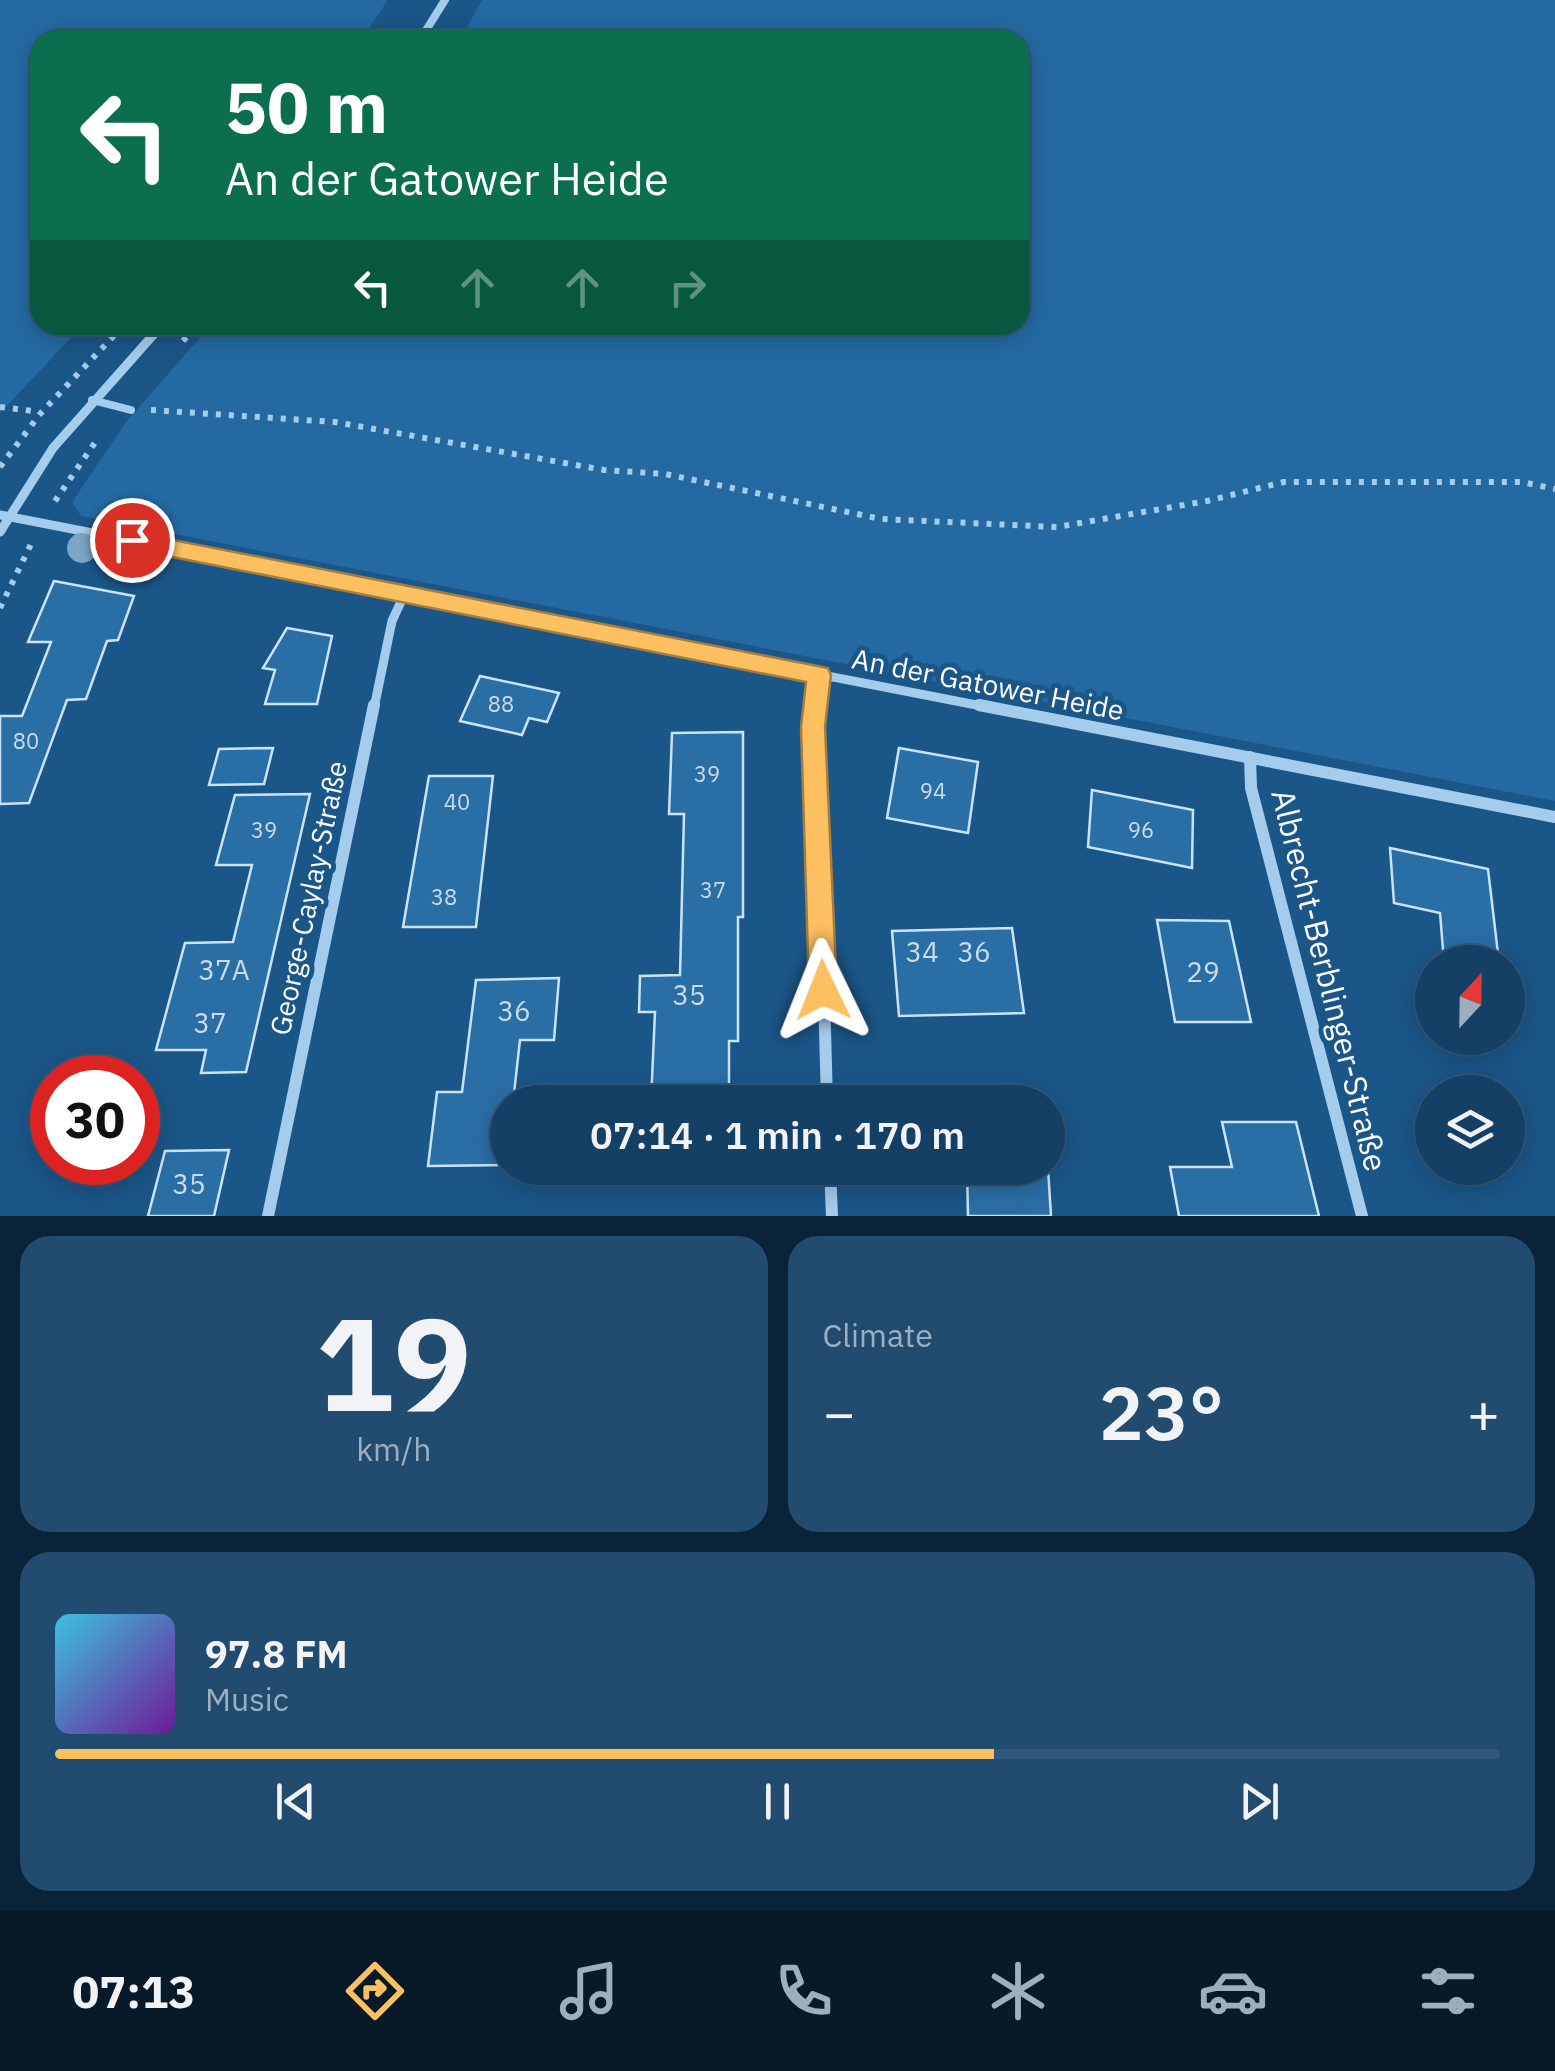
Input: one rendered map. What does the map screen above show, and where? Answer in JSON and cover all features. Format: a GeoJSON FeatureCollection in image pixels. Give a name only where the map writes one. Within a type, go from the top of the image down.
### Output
{"type":"FeatureCollection","features":[{"type":"Feature","properties":{"kind":"street"},"geometry":{"type":"LineString","coordinates":[[426,30],[445,0]]}},
{"type":"Feature","properties":{"kind":"street"},"geometry":{"type":"LineString","coordinates":[[0,532],[4,516],[53,448],[153,335]]}},
{"type":"Feature","properties":{"kind":"street","name":"An der Gatower Heide"},"geometry":{"type":"LineString","coordinates":[[4,516],[1555,816]]}},
{"type":"Feature","properties":{"kind":"street","name":"George-Caylay-Straße"},"geometry":{"type":"LineString","coordinates":[[268,1216],[392,621],[405,593]]}},
{"type":"Feature","properties":{"kind":"street"},"geometry":{"type":"LineString","coordinates":[[819,675],[813,727],[827,1085]]}},
{"type":"Feature","properties":{"kind":"street","name":"Albrecht-Berblinger-Straße"},"geometry":{"type":"LineString","coordinates":[[1250,757],[1251,788],[1362,1216]]}},
{"type":"Feature","properties":{"kind":"street"},"geometry":{"type":"LineString","coordinates":[[831,1185],[832,1216]]}},
{"type":"Feature","properties":{"kind":"lane"},"geometry":{"type":"LineString","coordinates":[[92,400],[127,409]]}},
{"type":"Feature","properties":{"kind":"path"},"geometry":{"type":"LineString","coordinates":[[0,467],[40,414],[115,335]]}},
{"type":"Feature","properties":{"kind":"path"},"geometry":{"type":"LineString","coordinates":[[170,354],[188,335]]}},
{"type":"Feature","properties":{"kind":"path"},"geometry":{"type":"LineString","coordinates":[[0,407],[33,411]]}},
{"type":"Feature","properties":{"kind":"path"},"geometry":{"type":"LineString","coordinates":[[0,608],[41,523],[127,409],[241,412],[354,425],[604,470],[665,474],[880,519],[1057,526],[1284,482],[1522,482],[1555,489]]}},
{"type":"Feature","properties":{"kind":"shaded area"},"geometry":{"type":"Polygon","coordinates":[[[0,0],[388,0],[368,30],[30,30],[30,335],[74,335],[0,413],[0,0]]]}},
{"type":"Feature","properties":{"kind":"shaded area"},"geometry":{"type":"Polygon","coordinates":[[[482,0],[1555,0],[1555,801],[81,516],[72,502],[126,422],[202,335],[1030,335],[1030,30],[466,30],[482,0]]]}},
{"type":"Feature","properties":{"kind":"building"},"geometry":{"type":"Polygon","coordinates":[[[54,581],[134,596],[118,640],[107,641],[86,699],[67,700],[29,803],[0,804],[0,716],[22,716],[51,642],[28,642],[54,581]]]}},
{"type":"Feature","properties":{"kind":"building"},"geometry":{"type":"Polygon","coordinates":[[[287,628],[332,636],[317,704],[265,704],[275,670],[263,668],[287,628]]]}},
{"type":"Feature","properties":{"kind":"building"},"geometry":{"type":"Polygon","coordinates":[[[480,676],[559,693],[547,722],[529,718],[522,735],[460,721],[480,676]]]}},
{"type":"Feature","properties":{"kind":"building"},"geometry":{"type":"Polygon","coordinates":[[[743,732],[743,917],[738,917],[738,1041],[729,1041],[729,1085],[652,1085],[655,1012],[639,1012],[640,976],[680,975],[684,814],[669,814],[672,733],[743,732]]]}},
{"type":"Feature","properties":{"kind":"building"},"geometry":{"type":"Polygon","coordinates":[[[273,748],[264,784],[209,785],[219,749],[273,748]]]}},
{"type":"Feature","properties":{"kind":"building"},"geometry":{"type":"Polygon","coordinates":[[[899,748],[978,762],[968,833],[887,818],[899,748]]]}},
{"type":"Feature","properties":{"kind":"building"},"geometry":{"type":"Polygon","coordinates":[[[429,776],[493,776],[476,927],[403,927],[429,776]]]}},
{"type":"Feature","properties":{"kind":"building"},"geometry":{"type":"Polygon","coordinates":[[[1092,790],[1193,810],[1192,868],[1088,847],[1092,790]]]}},
{"type":"Feature","properties":{"kind":"building"},"geometry":{"type":"Polygon","coordinates":[[[310,794],[246,1072],[201,1073],[206,1050],[156,1050],[185,943],[233,942],[252,865],[216,865],[235,795],[310,794]]]}},
{"type":"Feature","properties":{"kind":"building"},"geometry":{"type":"Polygon","coordinates":[[[1390,848],[1488,869],[1497,945],[1443,945],[1440,913],[1394,903],[1390,848]]]}},
{"type":"Feature","properties":{"kind":"building"},"geometry":{"type":"Polygon","coordinates":[[[1157,920],[1229,921],[1251,1022],[1175,1022],[1157,920]]]}},
{"type":"Feature","properties":{"kind":"building"},"geometry":{"type":"Polygon","coordinates":[[[1012,928],[1024,1013],[899,1016],[892,931],[1012,928]]]}},
{"type":"Feature","properties":{"kind":"building"},"geometry":{"type":"Polygon","coordinates":[[[559,978],[554,1040],[520,1040],[515,1085],[490,1085],[490,1165],[428,1166],[437,1092],[462,1092],[476,980],[559,978]]]}},
{"type":"Feature","properties":{"kind":"building"},"geometry":{"type":"Polygon","coordinates":[[[1222,1122],[1296,1122],[1319,1216],[1179,1216],[1170,1167],[1232,1167],[1222,1122]]]}},
{"type":"Feature","properties":{"kind":"building"},"geometry":{"type":"Polygon","coordinates":[[[229,1150],[214,1216],[148,1216],[156,1185],[160,1185],[165,1151],[229,1150]]]}},
{"type":"Feature","properties":{"kind":"building"},"geometry":{"type":"Polygon","coordinates":[[[967,1185],[1049,1185],[1051,1216],[968,1216],[967,1185]]]}},
{"type":"Feature","properties":{"kind":"route"},"geometry":{"type":"LineString","coordinates":[[132,540],[819,675],[813,727],[823,990]]}}]}
